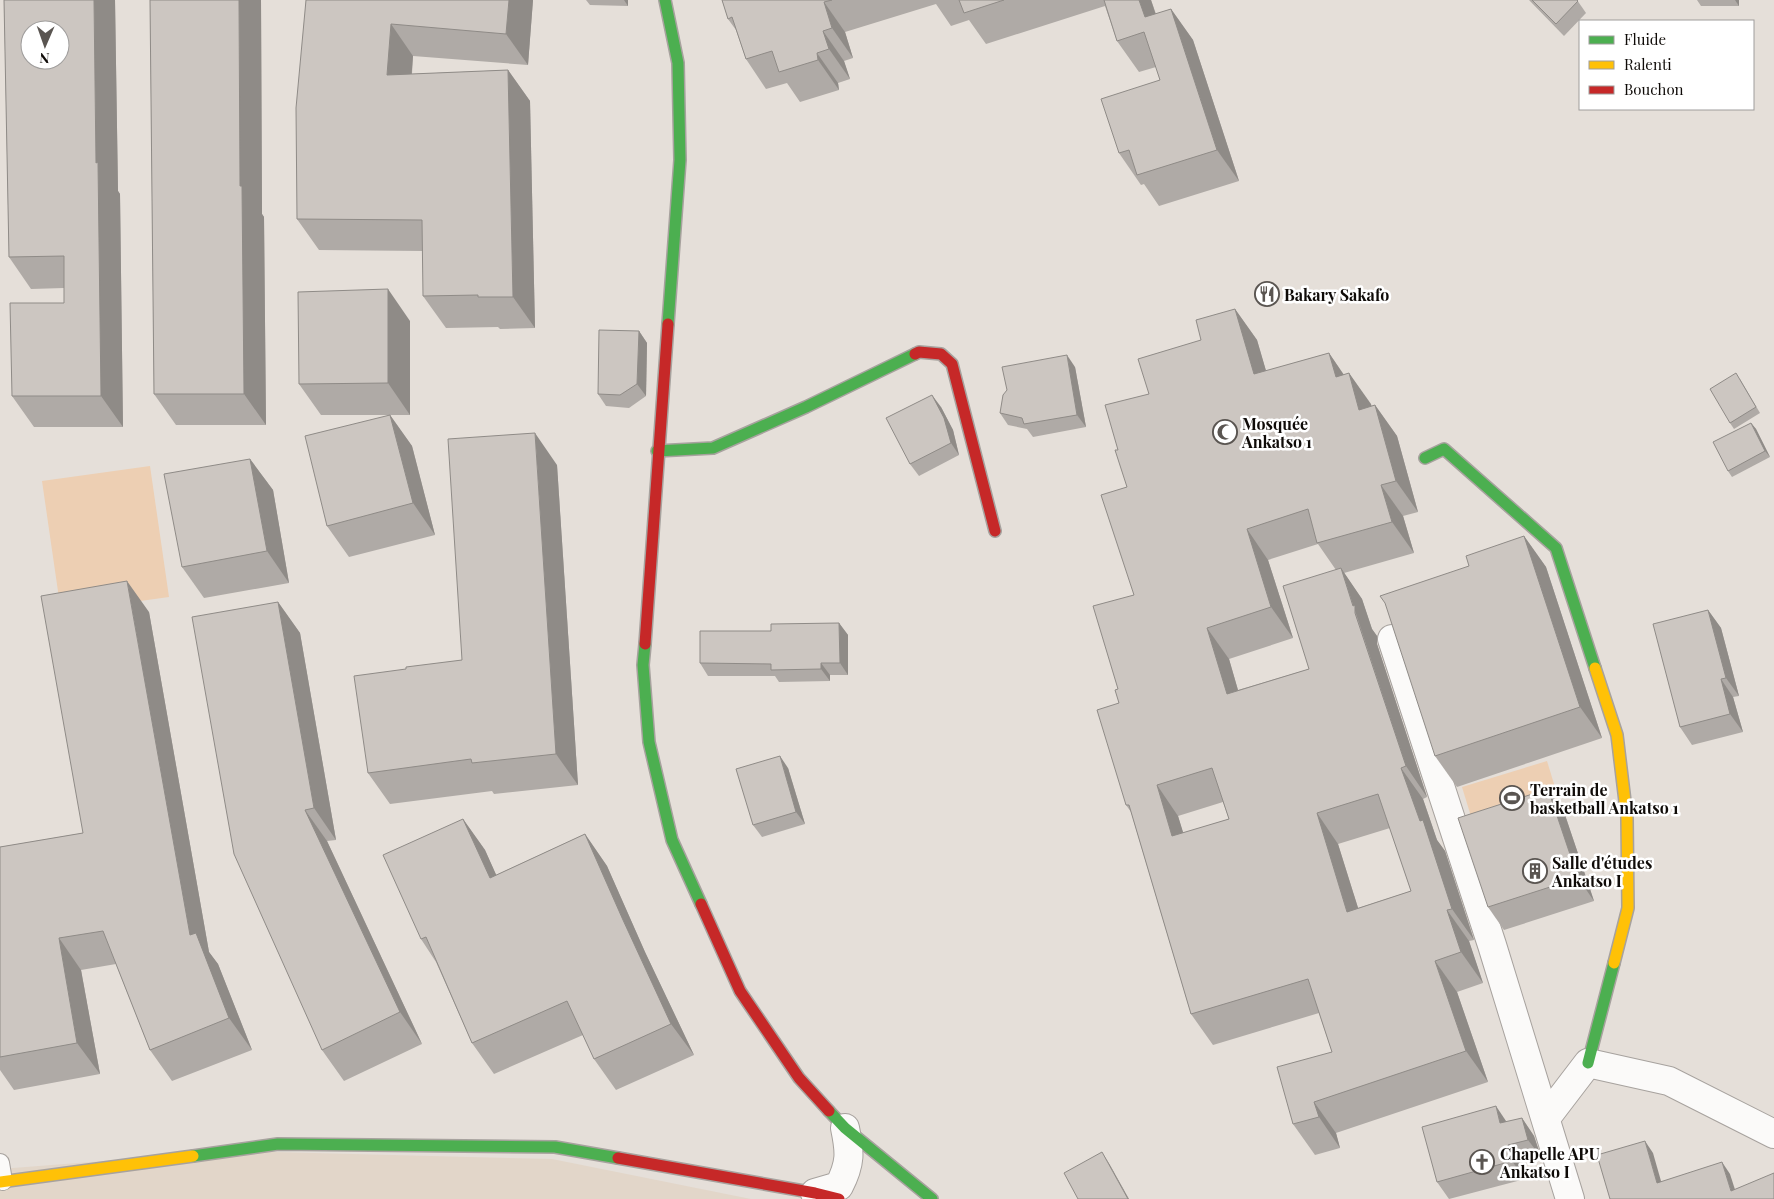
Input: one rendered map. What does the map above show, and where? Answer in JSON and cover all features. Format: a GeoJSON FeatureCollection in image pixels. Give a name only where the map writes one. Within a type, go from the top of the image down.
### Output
{"type":"FeatureCollection","features":[{"type":"Feature","properties":{"kind":"street"},"geometry":{"type":"LineString","coordinates":[[665,0],[678,63],[680,160],[657,451],[643,664],[649,742],[672,840],[740,991],[799,1078],[845,1128],[932,1199]]}},
{"type":"Feature","properties":{"kind":"street"},"geometry":{"type":"LineString","coordinates":[[657,451],[713,448],[806,407],[919,352],[941,354],[952,364],[995,531]]}},
{"type":"Feature","properties":{"kind":"street"},"geometry":{"type":"LineString","coordinates":[[1425,458],[1444,449],[1556,548],[1616,734],[1627,818],[1628,908],[1588,1063],[1546,1118]]}},
{"type":"Feature","properties":{"kind":"street"},"geometry":{"type":"LineString","coordinates":[[1392,639],[1546,1118],[1570,1199]]}},
{"type":"Feature","properties":{"kind":"street"},"geometry":{"type":"LineString","coordinates":[[1588,1063],[1670,1081],[1774,1134]]}},
{"type":"Feature","properties":{"kind":"street"},"geometry":{"type":"LineString","coordinates":[[2,1182],[278,1144],[555,1147],[827,1196],[839,1186],[846,1171],[849,1150],[845,1128]]}},
{"type":"Feature","properties":{"kind":"lane"},"geometry":{"type":"LineString","coordinates":[[0,1163],[2,1182]]}},
{"type":"Feature","properties":{"kind":"shaded area"},"geometry":{"type":"Polygon","coordinates":[[[150,466],[169,597],[61,612],[42,481],[150,466]]]}},
{"type":"Feature","properties":{"kind":"shaded area","name":"Terrain de basketball Ankatso 1"},"geometry":{"type":"Polygon","coordinates":[[[1547,761],[1562,810],[1477,836],[1462,787],[1547,761]]]}},
{"type":"Feature","properties":{"kind":"shaded area"},"geometry":{"type":"Polygon","coordinates":[[[232,1151],[552,1159],[751,1199],[0,1199],[0,1169],[232,1151]]]}},
{"type":"Feature","properties":{"kind":"building"},"geometry":{"type":"Polygon","coordinates":[[[4,0],[94,0],[96,163],[98,162],[101,396],[12,396],[10,303],[64,303],[64,256],[9,257],[4,0]]]}},
{"type":"Feature","properties":{"kind":"building"},"geometry":{"type":"Polygon","coordinates":[[[150,0],[239,0],[244,394],[154,394],[150,0]]]}},
{"type":"Feature","properties":{"kind":"building"},"geometry":{"type":"Polygon","coordinates":[[[306,0],[509,0],[506,34],[391,24],[387,75],[508,70],[513,297],[478,297],[478,295],[423,296],[422,220],[297,219],[296,108],[306,0]]]}},
{"type":"Feature","properties":{"kind":"building"},"geometry":{"type":"Polygon","coordinates":[[[722,0],[832,0],[824,2],[832,28],[823,31],[829,49],[817,53],[818,60],[779,72],[772,51],[746,59],[732,17],[728,19],[722,0]]]}},
{"type":"Feature","properties":{"kind":"building"},"geometry":{"type":"Polygon","coordinates":[[[959,0],[1004,0],[964,13],[959,0]]]}},
{"type":"Feature","properties":{"kind":"building"},"geometry":{"type":"Polygon","coordinates":[[[1104,0],[1139,0],[1145,17],[1171,9],[1217,150],[1137,175],[1129,150],[1119,153],[1101,99],[1160,80],[1144,32],[1117,41],[1104,0]]]}},
{"type":"Feature","properties":{"kind":"building"},"geometry":{"type":"Polygon","coordinates":[[[1532,0],[1577,0],[1578,1],[1556,24],[1532,0]]]}},
{"type":"Feature","properties":{"kind":"building"},"geometry":{"type":"Polygon","coordinates":[[[388,289],[388,383],[299,384],[298,292],[388,289]]]}},
{"type":"Feature","properties":{"kind":"building"},"geometry":{"type":"Polygon","coordinates":[[[1235,309],[1254,374],[1329,353],[1336,377],[1349,373],[1359,410],[1375,405],[1396,481],[1381,485],[1392,522],[1317,543],[1308,509],[1247,529],[1271,607],[1207,628],[1227,694],[1309,669],[1283,586],[1341,568],[1353,606],[1355,605],[1355,613],[1406,766],[1401,768],[1420,821],[1423,820],[1452,909],[1447,910],[1461,952],[1435,961],[1466,1051],[1314,1102],[1319,1117],[1293,1124],[1277,1067],[1332,1052],[1308,979],[1191,1014],[1129,805],[1126,805],[1097,710],[1119,703],[1115,690],[1118,689],[1093,606],[1134,595],[1101,495],[1127,487],[1115,450],[1118,450],[1105,405],[1149,394],[1138,359],[1201,340],[1196,320],[1235,309]],[[1212,768],[1157,785],[1172,836],[1229,819],[1212,768]],[[1378,794],[1317,813],[1347,912],[1411,891],[1378,794]]]}},
{"type":"Feature","properties":{"kind":"building"},"geometry":{"type":"Polygon","coordinates":[[[599,330],[639,331],[637,384],[620,395],[598,394],[599,330]]]}},
{"type":"Feature","properties":{"kind":"building"},"geometry":{"type":"Polygon","coordinates":[[[1067,355],[1077,415],[1024,424],[1022,418],[1000,413],[1003,395],[1007,390],[1002,367],[1067,355]]]}},
{"type":"Feature","properties":{"kind":"building"},"geometry":{"type":"Polygon","coordinates":[[[1736,373],[1756,407],[1730,423],[1710,389],[1736,373]]]}},
{"type":"Feature","properties":{"kind":"building"},"geometry":{"type":"Polygon","coordinates":[[[932,395],[944,418],[951,443],[910,464],[886,418],[932,395]]]}},
{"type":"Feature","properties":{"kind":"building"},"geometry":{"type":"Polygon","coordinates":[[[390,415],[413,503],[327,526],[305,436],[390,415]]]}},
{"type":"Feature","properties":{"kind":"building"},"geometry":{"type":"Polygon","coordinates":[[[1751,423],[1765,451],[1728,471],[1713,442],[1751,423]]]}},
{"type":"Feature","properties":{"kind":"building"},"geometry":{"type":"Polygon","coordinates":[[[535,433],[556,754],[472,763],[471,759],[368,773],[354,676],[462,660],[448,439],[535,433]]]}},
{"type":"Feature","properties":{"kind":"building"},"geometry":{"type":"Polygon","coordinates":[[[250,459],[267,551],[182,567],[164,474],[250,459]]]}},
{"type":"Feature","properties":{"kind":"building"},"geometry":{"type":"Polygon","coordinates":[[[1524,536],[1580,707],[1435,756],[1385,603],[1380,596],[1469,566],[1466,556],[1524,536]]]}},
{"type":"Feature","properties":{"kind":"building"},"geometry":{"type":"Polygon","coordinates":[[[127,581],[190,935],[196,933],[229,1018],[150,1050],[103,931],[59,938],[77,1043],[0,1057],[0,847],[83,833],[41,596],[127,581]]]}},
{"type":"Feature","properties":{"kind":"building"},"geometry":{"type":"Polygon","coordinates":[[[278,602],[314,808],[305,810],[400,1012],[322,1050],[234,854],[192,617],[278,602]]]}},
{"type":"Feature","properties":{"kind":"building"},"geometry":{"type":"Polygon","coordinates":[[[1708,610],[1726,678],[1721,679],[1730,714],[1680,727],[1653,624],[1708,610]]]}},
{"type":"Feature","properties":{"kind":"building"},"geometry":{"type":"Polygon","coordinates":[[[839,623],[840,663],[821,663],[821,669],[771,670],[771,664],[700,663],[700,631],[771,631],[771,624],[839,623]]]}},
{"type":"Feature","properties":{"kind":"building"},"geometry":{"type":"Polygon","coordinates":[[[780,756],[796,812],[753,825],[736,769],[780,756]]]}},
{"type":"Feature","properties":{"kind":"building","name":"Salle d'études Ankatso I"},"geometry":{"type":"Polygon","coordinates":[[[1548,789],[1578,878],[1488,907],[1458,818],[1548,789]]]}},
{"type":"Feature","properties":{"kind":"building"},"geometry":{"type":"Polygon","coordinates":[[[463,819],[490,878],[585,834],[671,1024],[594,1059],[567,1001],[472,1043],[426,937],[421,939],[383,855],[463,819]]]}},
{"type":"Feature","properties":{"kind":"building"},"geometry":{"type":"Polygon","coordinates":[[[1496,1106],[1500,1123],[1522,1118],[1528,1140],[1508,1145],[1512,1161],[1437,1182],[1422,1127],[1496,1106]]]}},
{"type":"Feature","properties":{"kind":"building"},"geometry":{"type":"Polygon","coordinates":[[[1645,1141],[1657,1183],[1722,1162],[1731,1191],[1774,1173],[1774,1199],[1610,1199],[1597,1155],[1645,1141]]]}},
{"type":"Feature","properties":{"kind":"building"},"geometry":{"type":"Polygon","coordinates":[[[1102,1152],[1128,1199],[1078,1199],[1064,1173],[1102,1152]]]}},
{"type":"Feature","properties":{"kind":"traffic: fast"},"geometry":{"type":"LineString","coordinates":[[665,0],[678,63],[680,160],[668,324]]}},
{"type":"Feature","properties":{"kind":"traffic: fast"},"geometry":{"type":"LineString","coordinates":[[657,451],[713,448],[806,407],[915,354]]}},
{"type":"Feature","properties":{"kind":"traffic: fast"},"geometry":{"type":"LineString","coordinates":[[1425,458],[1444,449],[1556,548],[1595,668]]}},
{"type":"Feature","properties":{"kind":"traffic: fast"},"geometry":{"type":"LineString","coordinates":[[645,644],[643,665],[649,742],[672,840],[701,904]]}},
{"type":"Feature","properties":{"kind":"traffic: fast"},"geometry":{"type":"LineString","coordinates":[[1588,1063],[1614,963]]}},
{"type":"Feature","properties":{"kind":"traffic: fast"},"geometry":{"type":"LineString","coordinates":[[829,1111],[845,1128],[932,1199]]}},
{"type":"Feature","properties":{"kind":"traffic: fast"},"geometry":{"type":"LineString","coordinates":[[193,1156],[278,1144],[555,1147],[618,1158]]}},
{"type":"Feature","properties":{"kind":"traffic: slow"},"geometry":{"type":"LineString","coordinates":[[1595,668],[1617,735],[1627,818],[1628,908],[1614,963]]}},
{"type":"Feature","properties":{"kind":"traffic: slow"},"geometry":{"type":"LineString","coordinates":[[0,1182],[193,1156]]}},
{"type":"Feature","properties":{"kind":"traffic: jam"},"geometry":{"type":"LineString","coordinates":[[645,644],[668,324]]}},
{"type":"Feature","properties":{"kind":"traffic: jam"},"geometry":{"type":"LineString","coordinates":[[915,354],[919,352],[941,354],[952,364],[995,531]]}},
{"type":"Feature","properties":{"kind":"traffic: jam"},"geometry":{"type":"LineString","coordinates":[[701,904],[740,991],[799,1078],[829,1111]]}},
{"type":"Feature","properties":{"kind":"traffic: jam"},"geometry":{"type":"LineString","coordinates":[[618,1158],[815,1193],[839,1199]]}},
{"type":"Feature","properties":{"kind":"place","name":"Bakary Sakafo"},"geometry":{"type":"Point","coordinates":[1267,294]}},
{"type":"Feature","properties":{"kind":"place","name":"Mosquée Ankatso 1"},"geometry":{"type":"Point","coordinates":[1225,432]}},
{"type":"Feature","properties":{"kind":"place","name":"Terrain de basketball Ankatso 1"},"geometry":{"type":"Point","coordinates":[1512,798]}},
{"type":"Feature","properties":{"kind":"place","name":"Salle d'études Ankatso I"},"geometry":{"type":"Point","coordinates":[1535,871]}},
{"type":"Feature","properties":{"kind":"place","name":"Chapelle APU Ankatso I"},"geometry":{"type":"Point","coordinates":[1482,1162]}}]}
